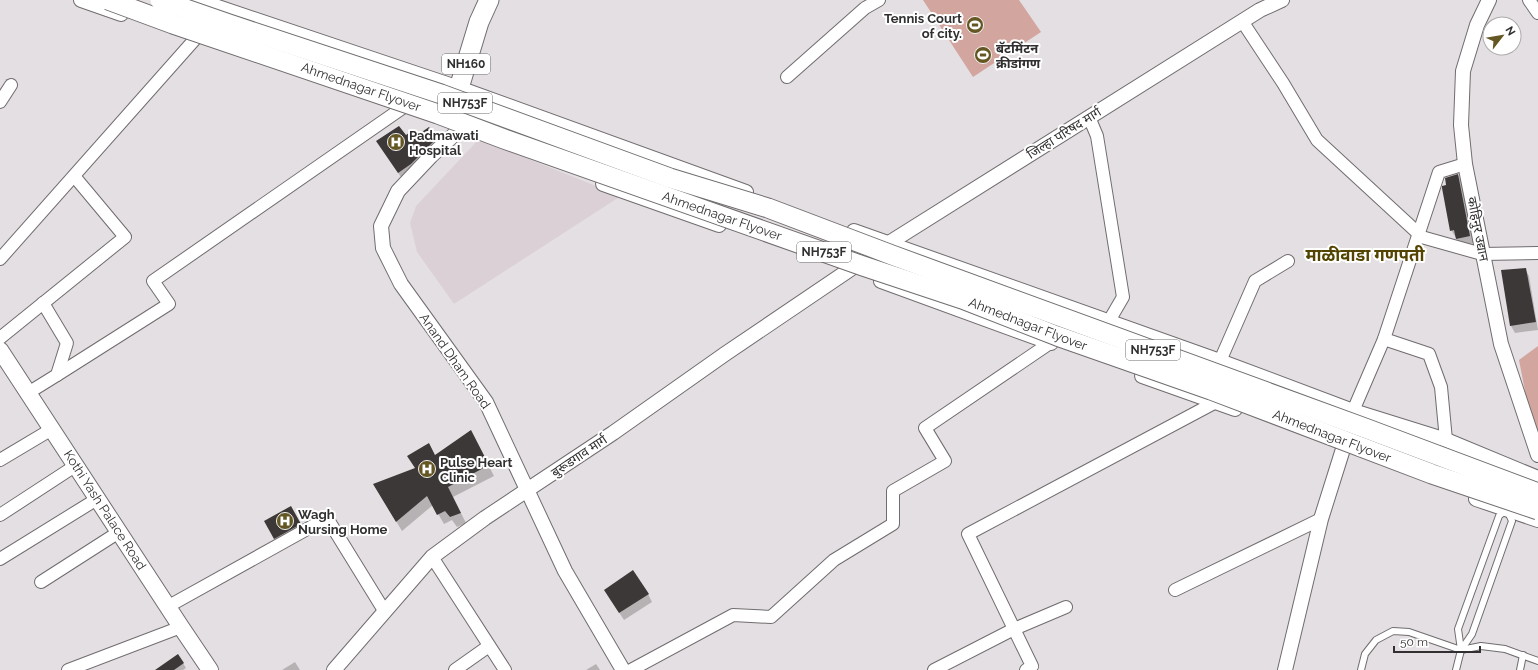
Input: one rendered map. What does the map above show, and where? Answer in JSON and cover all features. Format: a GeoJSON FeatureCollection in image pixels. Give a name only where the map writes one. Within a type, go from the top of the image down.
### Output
{"type":"FeatureCollection","features":[{"type":"Feature","properties":{"kind":"highway","name":"Ahmednagar Flyover"},"geometry":{"type":"LineString","coordinates":[[108,0],[173,24],[438,114],[504,139],[863,266],[962,299],[1057,336],[1211,390],[1537,514]]}},
{"type":"Feature","properties":{"kind":"highway","name":"Ahmednagar Flyover"},"geometry":{"type":"LineString","coordinates":[[160,0],[441,94],[670,178],[768,208],[1538,493]]}},
{"type":"Feature","properties":{"kind":"highway","name":"NH160"},"geometry":{"type":"LineString","coordinates":[[427,118],[458,88],[479,22],[489,0]]}},
{"type":"Feature","properties":{"kind":"main road","name":"Kothi Yash Palace Road"},"geometry":{"type":"LineString","coordinates":[[0,350],[167,607],[210,670]]}},
{"type":"Feature","properties":{"kind":"street"},"geometry":{"type":"LineString","coordinates":[[81,0],[402,109],[639,197],[849,270],[1343,449],[1510,498],[1537,514]]}},
{"type":"Feature","properties":{"kind":"street"},"geometry":{"type":"LineString","coordinates":[[197,0],[223,4],[1109,321],[1353,411],[1446,440],[1538,478]]}},
{"type":"Feature","properties":{"kind":"street"},"geometry":{"type":"LineString","coordinates":[[787,78],[865,8],[879,0]]}},
{"type":"Feature","properties":{"kind":"street","name":"जिल्हा परिषद मार्ग"},"geometry":{"type":"LineString","coordinates":[[849,270],[889,243],[1242,21],[1260,10],[1282,0]]}},
{"type":"Feature","properties":{"kind":"street","name":"कोहिनुर उद्यान"},"geometry":{"type":"LineString","coordinates":[[1489,0],[1477,25],[1464,71],[1461,125],[1465,164],[1501,344],[1538,455]]}},
{"type":"Feature","properties":{"kind":"street"},"geometry":{"type":"LineString","coordinates":[[1529,0],[1538,13]]}},
{"type":"Feature","properties":{"kind":"street"},"geometry":{"type":"LineString","coordinates":[[0,259],[195,39],[223,4]]}},
{"type":"Feature","properties":{"kind":"street"},"geometry":{"type":"LineString","coordinates":[[1242,21],[1283,83],[1317,140],[1418,235],[1482,254],[1538,253]]}},
{"type":"Feature","properties":{"kind":"street"},"geometry":{"type":"LineString","coordinates":[[28,393],[169,304],[153,281],[402,109],[438,82]]}},
{"type":"Feature","properties":{"kind":"street"},"geometry":{"type":"LineString","coordinates":[[0,102],[12,84]]}},
{"type":"Feature","properties":{"kind":"street"},"geometry":{"type":"LineString","coordinates":[[1089,117],[1097,136],[1123,297],[1109,321]]}},
{"type":"Feature","properties":{"kind":"street","name":"Anand Dham Road"},"geometry":{"type":"LineString","coordinates":[[459,130],[431,156],[398,191],[381,226],[383,248],[401,284],[486,402],[565,571],[623,670]]}},
{"type":"Feature","properties":{"kind":"street"},"geometry":{"type":"LineString","coordinates":[[1353,411],[1384,339],[1439,172],[1465,164]]}},
{"type":"Feature","properties":{"kind":"street"},"geometry":{"type":"LineString","coordinates":[[0,338],[126,237],[74,176]]}},
{"type":"Feature","properties":{"kind":"street"},"geometry":{"type":"LineString","coordinates":[[1220,361],[1255,281],[1288,261]]}},
{"type":"Feature","properties":{"kind":"street","name":"बुरूडगाव मार्ग"},"geometry":{"type":"LineString","coordinates":[[334,670],[432,557],[485,518],[613,434],[725,354],[849,270]]}},
{"type":"Feature","properties":{"kind":"street"},"geometry":{"type":"LineString","coordinates":[[44,303],[67,343],[57,375]]}},
{"type":"Feature","properties":{"kind":"street"},"geometry":{"type":"LineString","coordinates":[[1384,339],[1429,354],[1441,387],[1446,440]]}},
{"type":"Feature","properties":{"kind":"street"},"geometry":{"type":"LineString","coordinates":[[631,670],[733,615],[771,617],[834,560],[893,524],[893,491],[945,461],[925,428],[1050,343]]}},
{"type":"Feature","properties":{"kind":"street"},"geometry":{"type":"LineString","coordinates":[[1026,670],[1032,666],[968,534],[1216,402]]}},
{"type":"Feature","properties":{"kind":"street"},"geometry":{"type":"LineString","coordinates":[[0,460],[52,429]]}},
{"type":"Feature","properties":{"kind":"street"},"geometry":{"type":"LineString","coordinates":[[1285,670],[1321,518],[1343,449]]}},
{"type":"Feature","properties":{"kind":"street"},"geometry":{"type":"LineString","coordinates":[[0,515],[75,466]]}},
{"type":"Feature","properties":{"kind":"street"},"geometry":{"type":"LineString","coordinates":[[0,560],[97,499]]}},
{"type":"Feature","properties":{"kind":"street"},"geometry":{"type":"LineString","coordinates":[[167,607],[327,518],[385,612]]}},
{"type":"Feature","properties":{"kind":"street"},"geometry":{"type":"LineString","coordinates":[[1175,590],[1321,518]]}},
{"type":"Feature","properties":{"kind":"street"},"geometry":{"type":"LineString","coordinates":[[41,582],[119,532]]}},
{"type":"Feature","properties":{"kind":"street"},"geometry":{"type":"LineString","coordinates":[[432,557],[504,670]]}},
{"type":"Feature","properties":{"kind":"street"},"geometry":{"type":"LineString","coordinates":[[934,670],[1014,629],[1066,607]]}},
{"type":"Feature","properties":{"kind":"street"},"geometry":{"type":"LineString","coordinates":[[73,669],[181,628]]}},
{"type":"Feature","properties":{"kind":"street"},"geometry":{"type":"LineString","coordinates":[[455,670],[490,646]]}},
{"type":"Feature","properties":{"kind":"lane"},"geometry":{"type":"LineString","coordinates":[[1461,650],[1458,629],[1499,516],[1510,498],[1519,470]]}},
{"type":"Feature","properties":{"kind":"lane"},"geometry":{"type":"LineString","coordinates":[[1456,670],[1461,650],[1472,634],[1512,520],[1510,498]]}},
{"type":"Feature","properties":{"kind":"lane"},"geometry":{"type":"LineString","coordinates":[[1361,670],[1365,654],[1376,640],[1393,631],[1409,632],[1461,650],[1480,646],[1505,649],[1538,662]]}},
{"type":"Feature","properties":{"kind":"lane"},"geometry":{"type":"LineString","coordinates":[[1520,670],[1523,655]]}},
{"type":"Feature","properties":{"kind":"shaded area","name":"बॅटमिंटन क्रीडांगण"},"geometry":{"type":"Polygon","coordinates":[[[923,0],[1019,0],[1041,32],[973,77],[923,0]]]}},
{"type":"Feature","properties":{"kind":"shaded area"},"geometry":{"type":"Polygon","coordinates":[[[479,139],[621,196],[454,304],[417,252],[410,223],[416,206],[479,139]]]}},
{"type":"Feature","properties":{"kind":"shaded area"},"geometry":{"type":"Polygon","coordinates":[[[1538,346],[1538,444],[1525,402],[1525,391],[1519,360],[1538,346]]]}},
{"type":"Feature","properties":{"kind":"building"},"geometry":{"type":"Polygon","coordinates":[[[399,126],[406,135],[413,130],[416,136],[429,127],[437,138],[411,164],[398,173],[376,141],[399,126]]]}},
{"type":"Feature","properties":{"kind":"building"},"geometry":{"type":"Polygon","coordinates":[[[1458,174],[1470,236],[1456,239],[1454,230],[1450,231],[1442,186],[1446,185],[1445,178],[1458,174]]]}},
{"type":"Feature","properties":{"kind":"building"},"geometry":{"type":"Polygon","coordinates":[[[1526,268],[1536,322],[1510,326],[1501,270],[1526,268]]]}},
{"type":"Feature","properties":{"kind":"building"},"geometry":{"type":"Polygon","coordinates":[[[471,430],[489,465],[448,487],[461,513],[450,517],[445,511],[437,515],[427,496],[396,522],[373,484],[415,468],[407,456],[429,443],[435,455],[471,430]]]}},
{"type":"Feature","properties":{"kind":"building"},"geometry":{"type":"Polygon","coordinates":[[[291,506],[301,524],[274,539],[264,521],[291,506]]]}},
{"type":"Feature","properties":{"kind":"building"},"geometry":{"type":"Polygon","coordinates":[[[633,570],[649,594],[619,613],[604,590],[633,570]]]}},
{"type":"Feature","properties":{"kind":"building"},"geometry":{"type":"Polygon","coordinates":[[[178,654],[184,663],[174,670],[155,670],[178,654]]]}},
{"type":"Feature","properties":{"kind":"place","name":"Tennis Court of city."},"geometry":{"type":"Point","coordinates":[975,25]}},
{"type":"Feature","properties":{"kind":"place","name":"बॅटमिंटन क्रीडांगण"},"geometry":{"type":"Point","coordinates":[983,55]}},
{"type":"Feature","properties":{"kind":"place","name":"Padmawati Hospital"},"geometry":{"type":"Point","coordinates":[396,142]}},
{"type":"Feature","properties":{"kind":"place","name":"Pulse Heart Clinic"},"geometry":{"type":"Point","coordinates":[427,469]}},
{"type":"Feature","properties":{"kind":"place","name":"Wagh Nursing Home"},"geometry":{"type":"Point","coordinates":[285,521]}},
{"type":"Feature","properties":{"kind":"district","name":"माळीवाडा गणपती"},"geometry":{"type":"Point","coordinates":[1365,255]}}]}
